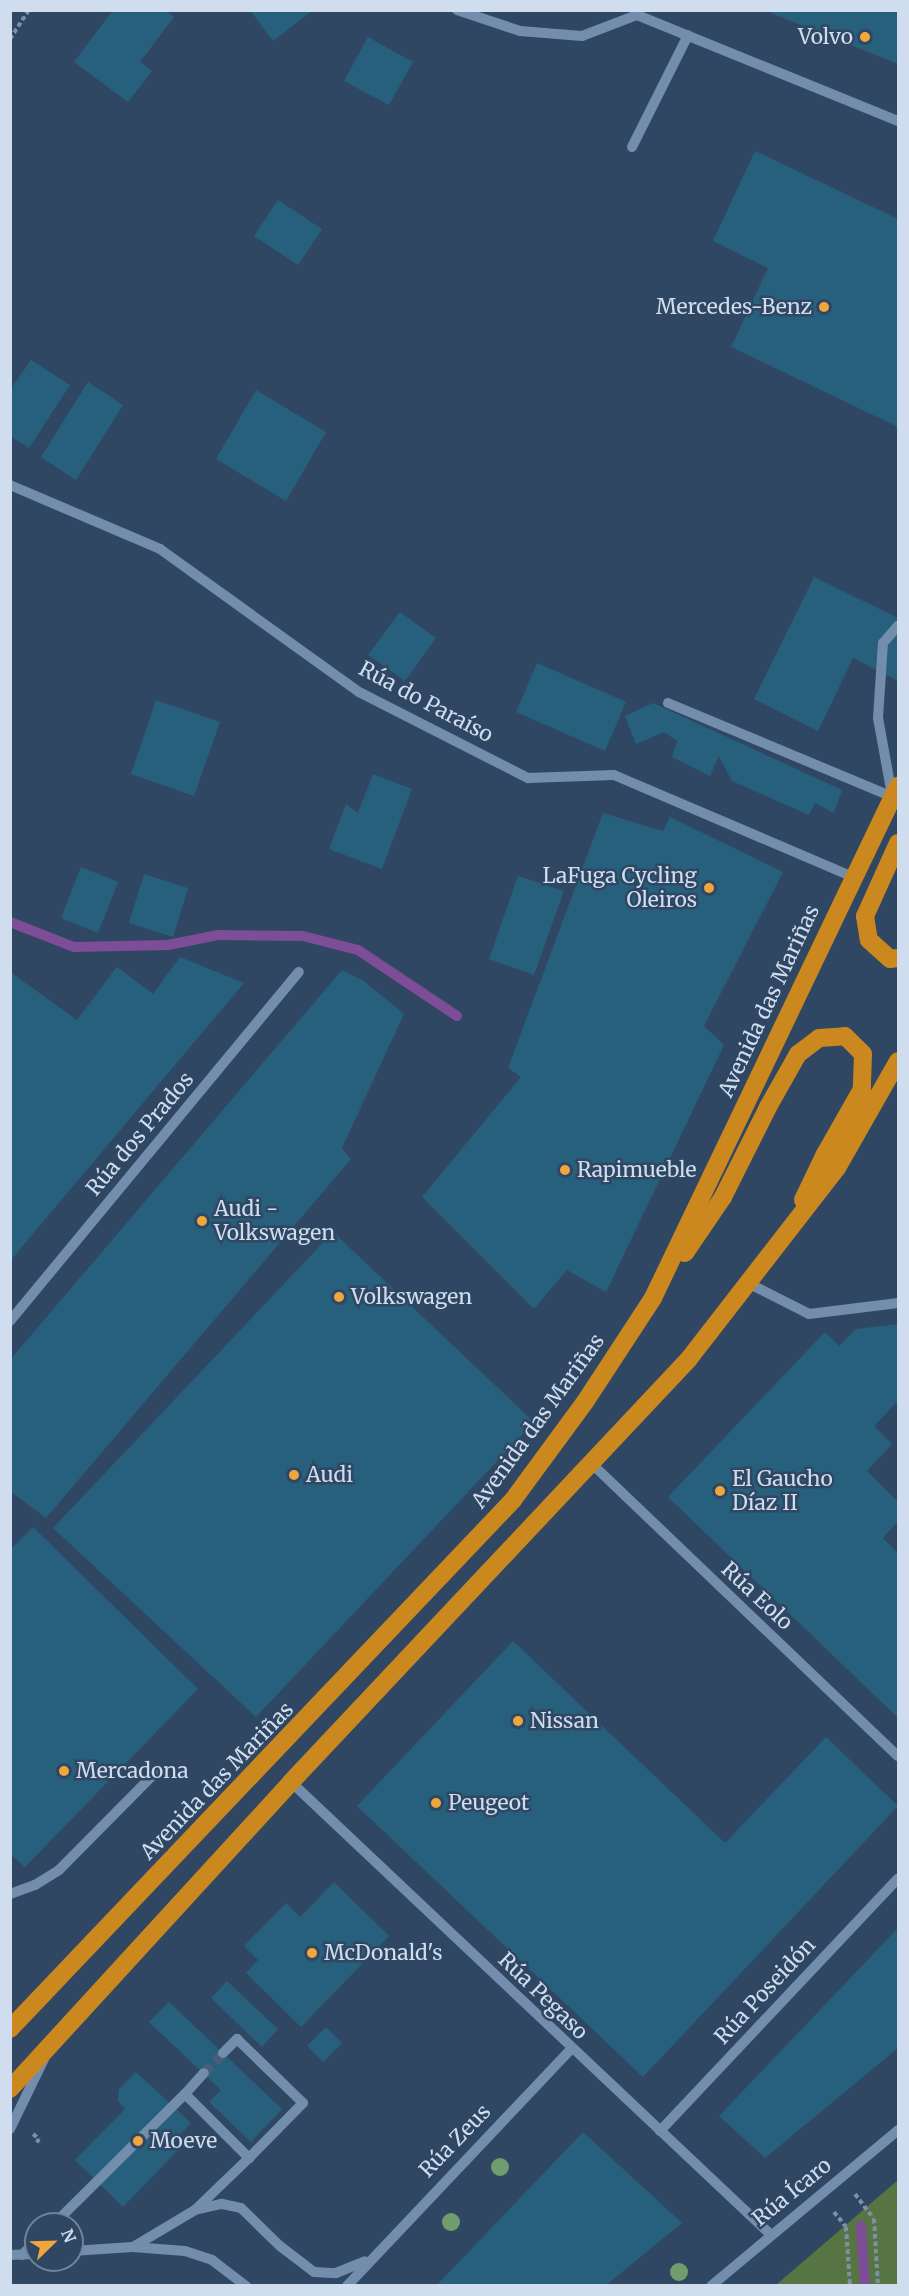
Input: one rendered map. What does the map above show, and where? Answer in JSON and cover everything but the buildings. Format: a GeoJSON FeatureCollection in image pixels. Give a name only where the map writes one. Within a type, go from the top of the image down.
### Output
{"type":"FeatureCollection","features":[{"type":"Feature","properties":{"kind":"highway","name":"Avenida das Mariñas"},"geometry":{"type":"LineString","coordinates":[[10,2029],[419,1602],[513,1500],[585,1402],[653,1298],[896,791]]}},
{"type":"Feature","properties":{"kind":"highway"},"geometry":{"type":"LineString","coordinates":[[898,843],[865,916],[869,940],[890,959],[898,958]]}},
{"type":"Feature","properties":{"kind":"highway"},"geometry":{"type":"LineString","coordinates":[[653,1298],[723,1197],[768,1107],[798,1054],[819,1038],[845,1036],[864,1054],[861,1089],[825,1154],[789,1231]]}},
{"type":"Feature","properties":{"kind":"highway"},"geometry":{"type":"LineString","coordinates":[[10,2089],[291,1782],[688,1360],[837,1168],[898,1062]]}},
{"type":"Feature","properties":{"kind":"street"},"geometry":{"type":"LineString","coordinates":[[457,10],[520,31],[582,36],[636,15],[898,121]]}},
{"type":"Feature","properties":{"kind":"street"},"geometry":{"type":"LineString","coordinates":[[632,147],[688,35]]}},
{"type":"Feature","properties":{"kind":"street","name":"Rúa do Paraíso"},"geometry":{"type":"LineString","coordinates":[[10,486],[160,549],[360,692],[528,778],[614,776],[853,877]]}},
{"type":"Feature","properties":{"kind":"street"},"geometry":{"type":"LineString","coordinates":[[896,791],[878,718],[883,643],[898,626]]}},
{"type":"Feature","properties":{"kind":"street"},"geometry":{"type":"LineString","coordinates":[[668,703],[896,791]]}},
{"type":"Feature","properties":{"kind":"street","name":"Rúa dos Prados"},"geometry":{"type":"LineString","coordinates":[[10,1321],[299,972]]}},
{"type":"Feature","properties":{"kind":"street"},"geometry":{"type":"LineString","coordinates":[[748,1283],[809,1314],[898,1303]]}},
{"type":"Feature","properties":{"kind":"street","name":"Rúa Eolo"},"geometry":{"type":"LineString","coordinates":[[591,1463],[898,1756]]}},
{"type":"Feature","properties":{"kind":"street"},"geometry":{"type":"LineString","coordinates":[[10,1894],[35,1885],[59,1870],[154,1774]]}},
{"type":"Feature","properties":{"kind":"street","name":"Rúa Pegaso"},"geometry":{"type":"LineString","coordinates":[[291,1782],[571,2049],[771,2235]]}},
{"type":"Feature","properties":{"kind":"street","name":"Rúa Poseidón"},"geometry":{"type":"LineString","coordinates":[[660,2131],[898,1878]]}},
{"type":"Feature","properties":{"kind":"street"},"geometry":{"type":"LineString","coordinates":[[195,2210],[303,2103],[237,2039],[223,2053]]}},
{"type":"Feature","properties":{"kind":"street"},"geometry":{"type":"LineString","coordinates":[[10,2129],[51,2044]]}},
{"type":"Feature","properties":{"kind":"street","name":"Rúa Zeus"},"geometry":{"type":"LineString","coordinates":[[347,2286],[368,2260],[571,2049]]}},
{"type":"Feature","properties":{"kind":"street"},"geometry":{"type":"LineString","coordinates":[[66,2212],[204,2073]]}},
{"type":"Feature","properties":{"kind":"street"},"geometry":{"type":"LineString","coordinates":[[184,2094],[249,2158]]}},
{"type":"Feature","properties":{"kind":"street","name":"Rúa Ícaro"},"geometry":{"type":"LineString","coordinates":[[711,2286],[898,2130]]}},
{"type":"Feature","properties":{"kind":"street","name":"Rúa Zeus"},"geometry":{"type":"LineString","coordinates":[[133,2247],[195,2210],[222,2204],[241,2208],[280,2246],[314,2272],[336,2273],[368,2260]]}},
{"type":"Feature","properties":{"kind":"street","name":"Rúa Zeus"},"geometry":{"type":"LineString","coordinates":[[84,2251],[133,2247],[184,2251],[212,2260],[246,2286]]}},
{"type":"Feature","properties":{"kind":"street"},"geometry":{"type":"LineString","coordinates":[[10,2255],[22,2255]]}},
{"type":"Feature","properties":{"kind":"path"},"geometry":{"type":"LineString","coordinates":[[10,39],[29,10]]}},
{"type":"Feature","properties":{"kind":"path"},"geometry":{"type":"LineString","coordinates":[[842,2176],[874,2219],[878,2286]]}},
{"type":"Feature","properties":{"kind":"path"},"geometry":{"type":"LineString","coordinates":[[820,2194],[846,2227],[850,2286]]}},
{"type":"Feature","properties":{"kind":"green space"},"geometry":{"type":"Polygon","coordinates":[[[898,2180],[898,2285],[776,2285],[898,2180]]]}},
{"type":"Feature","properties":{"kind":"waterway"},"geometry":{"type":"LineString","coordinates":[[10,922],[74,947],[168,945],[218,935],[303,936],[358,950],[457,1016]]}},
{"type":"Feature","properties":{"kind":"waterway"},"geometry":{"type":"LineString","coordinates":[[861,2226],[865,2286]]}},
{"type":"Feature","properties":{"kind":"tunnel"},"geometry":{"type":"LineString","coordinates":[[204,2073],[223,2053]]}},
{"type":"Feature","properties":{"kind":"place","name":"Volvo"},"geometry":{"type":"Point","coordinates":[865,37]}},
{"type":"Feature","properties":{"kind":"place","name":"Mercedes-Benz"},"geometry":{"type":"Point","coordinates":[824,307]}},
{"type":"Feature","properties":{"kind":"place","name":"LaFuga Cycling Oleiros"},"geometry":{"type":"Point","coordinates":[709,888]}},
{"type":"Feature","properties":{"kind":"place","name":"Rapimueble"},"geometry":{"type":"Point","coordinates":[565,1170]}},
{"type":"Feature","properties":{"kind":"place","name":"Audi - Volkswagen"},"geometry":{"type":"Point","coordinates":[202,1221]}},
{"type":"Feature","properties":{"kind":"place","name":"Volkswagen"},"geometry":{"type":"Point","coordinates":[339,1297]}},
{"type":"Feature","properties":{"kind":"place","name":"Audi"},"geometry":{"type":"Point","coordinates":[294,1475]}},
{"type":"Feature","properties":{"kind":"place","name":"El Gaucho Díaz II"},"geometry":{"type":"Point","coordinates":[720,1491]}},
{"type":"Feature","properties":{"kind":"place","name":"Nissan"},"geometry":{"type":"Point","coordinates":[518,1721]}},
{"type":"Feature","properties":{"kind":"place","name":"Mercadona"},"geometry":{"type":"Point","coordinates":[64,1771]}},
{"type":"Feature","properties":{"kind":"place","name":"Peugeot"},"geometry":{"type":"Point","coordinates":[436,1803]}},
{"type":"Feature","properties":{"kind":"place","name":"McDonald's"},"geometry":{"type":"Point","coordinates":[312,1953]}},
{"type":"Feature","properties":{"kind":"place","name":"Moeve"},"geometry":{"type":"Point","coordinates":[138,2141]}}]}
